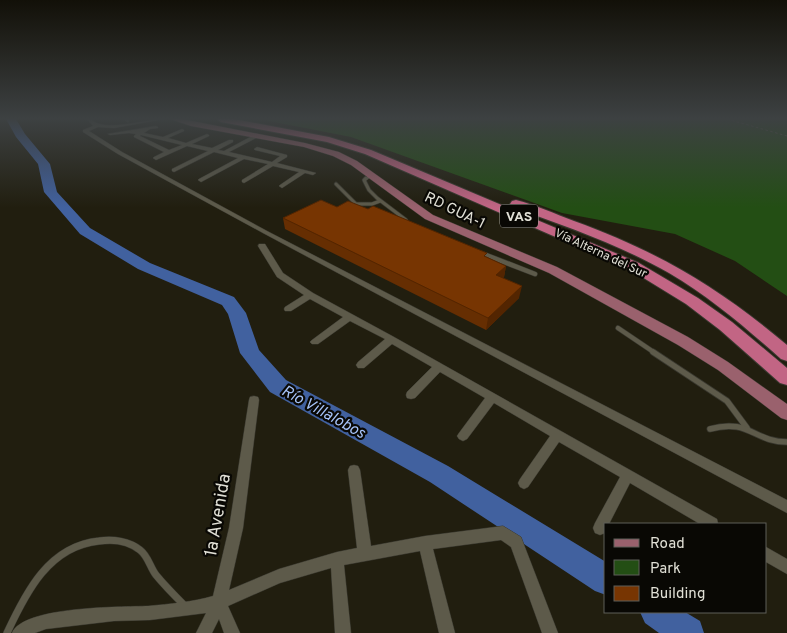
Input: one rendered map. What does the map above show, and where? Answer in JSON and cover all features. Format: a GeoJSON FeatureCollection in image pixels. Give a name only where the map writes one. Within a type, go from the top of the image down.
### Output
{"type":"FeatureCollection","features":[{"type":"Feature","properties":{"kind":"highway","name":"Vía Alterna del Sur"},"geometry":{"type":"LineString","coordinates":[[356,149],[634,266],[692,301],[726,326],[787,378]]}},
{"type":"Feature","properties":{"kind":"highway","name":"Vía Alterna del Sur"},"geometry":{"type":"LineString","coordinates":[[373,149],[633,250],[675,271],[719,298],[787,355]]}},
{"type":"Feature","properties":{"kind":"main road","name":"RD GUA-1"},"geometry":{"type":"LineString","coordinates":[[317,149],[354,163],[429,217],[553,270],[641,316],[723,366],[787,413]]}},
{"type":"Feature","properties":{"kind":"street"},"geometry":{"type":"LineString","coordinates":[[113,149],[265,232],[742,482],[787,508]]}},
{"type":"Feature","properties":{"kind":"street"},"geometry":{"type":"LineString","coordinates":[[161,149],[168,152]]}},
{"type":"Feature","properties":{"kind":"street"},"geometry":{"type":"LineString","coordinates":[[156,158],[177,149]]}},
{"type":"Feature","properties":{"kind":"street"},"geometry":{"type":"LineString","coordinates":[[208,149],[313,173]]}},
{"type":"Feature","properties":{"kind":"street"},"geometry":{"type":"LineString","coordinates":[[224,153],[233,149]]}},
{"type":"Feature","properties":{"kind":"street"},"geometry":{"type":"LineString","coordinates":[[232,154],[240,149]]}},
{"type":"Feature","properties":{"kind":"street"},"geometry":{"type":"LineString","coordinates":[[174,170],[215,150]]}},
{"type":"Feature","properties":{"kind":"street"},"geometry":{"type":"LineString","coordinates":[[244,181],[285,155],[257,150]]}},
{"type":"Feature","properties":{"kind":"street"},"geometry":{"type":"LineString","coordinates":[[201,180],[243,157]]}},
{"type":"Feature","properties":{"kind":"street"},"geometry":{"type":"LineString","coordinates":[[282,186],[304,171]]}},
{"type":"Feature","properties":{"kind":"street"},"geometry":{"type":"LineString","coordinates":[[262,246],[280,275],[310,295],[391,339],[437,368],[709,523]]}},
{"type":"Feature","properties":{"kind":"street"},"geometry":{"type":"LineString","coordinates":[[288,309],[310,295]]}},
{"type":"Feature","properties":{"kind":"street"},"geometry":{"type":"LineString","coordinates":[[315,342],[349,317]]}},
{"type":"Feature","properties":{"kind":"street"},"geometry":{"type":"LineString","coordinates":[[361,366],[391,339]]}},
{"type":"Feature","properties":{"kind":"street"},"geometry":{"type":"LineString","coordinates":[[410,395],[437,368]]}},
{"type":"Feature","properties":{"kind":"street"},"geometry":{"type":"LineString","coordinates":[[463,436],[491,398]]}},
{"type":"Feature","properties":{"kind":"street","name":"1a Avenida"},"geometry":{"type":"LineString","coordinates":[[204,633],[220,602],[236,528],[254,400]]}},
{"type":"Feature","properties":{"kind":"street"},"geometry":{"type":"LineString","coordinates":[[524,483],[557,436]]}},
{"type":"Feature","properties":{"kind":"street"},"geometry":{"type":"LineString","coordinates":[[354,470],[365,554]]}},
{"type":"Feature","properties":{"kind":"street"},"geometry":{"type":"LineString","coordinates":[[600,528],[627,476]]}},
{"type":"Feature","properties":{"kind":"street"},"geometry":{"type":"LineString","coordinates":[[20,633],[46,621],[188,609],[220,602],[279,576],[337,558],[425,543],[503,533],[510,536],[516,542],[550,633]]}},
{"type":"Feature","properties":{"kind":"street"},"geometry":{"type":"LineString","coordinates":[[425,543],[447,633]]}},
{"type":"Feature","properties":{"kind":"street"},"geometry":{"type":"LineString","coordinates":[[767,555],[787,567]]}},
{"type":"Feature","properties":{"kind":"street"},"geometry":{"type":"LineString","coordinates":[[337,558],[343,633]]}},
{"type":"Feature","properties":{"kind":"street"},"geometry":{"type":"LineString","coordinates":[[220,602],[232,633]]}},
{"type":"Feature","properties":{"kind":"lane"},"geometry":{"type":"LineString","coordinates":[[370,175],[364,180],[364,183],[380,201],[410,222]]}},
{"type":"Feature","properties":{"kind":"lane"},"geometry":{"type":"LineString","coordinates":[[336,184],[355,203]]}},
{"type":"Feature","properties":{"kind":"lane"},"geometry":{"type":"LineString","coordinates":[[346,206],[355,203],[372,204],[380,201]]}},
{"type":"Feature","properties":{"kind":"lane"},"geometry":{"type":"LineString","coordinates":[[478,251],[535,274]]}},
{"type":"Feature","properties":{"kind":"lane"},"geometry":{"type":"LineString","coordinates":[[618,328],[727,401],[748,428]]}},
{"type":"Feature","properties":{"kind":"lane"},"geometry":{"type":"LineString","coordinates":[[710,429],[722,424],[732,424],[748,428],[776,441],[787,442]]}},
{"type":"Feature","properties":{"kind":"lane"},"geometry":{"type":"LineString","coordinates":[[7,633],[23,598],[50,563],[72,548],[100,540],[116,540],[130,544],[140,550],[155,573],[188,609]]}},
{"type":"Feature","properties":{"kind":"green space"},"geometry":{"type":"Polygon","coordinates":[[[383,149],[787,149],[787,296],[735,261],[675,234],[562,213],[383,149]]]}},
{"type":"Feature","properties":{"kind":"building"},"geometry":{"type":"Polygon","coordinates":[[[321,200],[337,207],[348,201],[368,209],[373,206],[487,253],[484,256],[506,266],[496,275],[522,286],[488,318],[283,218],[321,200]]]}},
{"type":"Feature","properties":{"kind":"waterway","name":"Río Villalobos"},"geometry":{"type":"LineString","coordinates":[[31,149],[44,164],[51,192],[85,231],[144,266],[228,301],[237,313],[250,353],[278,386],[439,474],[604,579]]}},
{"type":"Feature","properties":{"kind":"waterway","name":"Río Villalobos"},"geometry":{"type":"LineString","coordinates":[[658,613],[688,633]]}}]}
